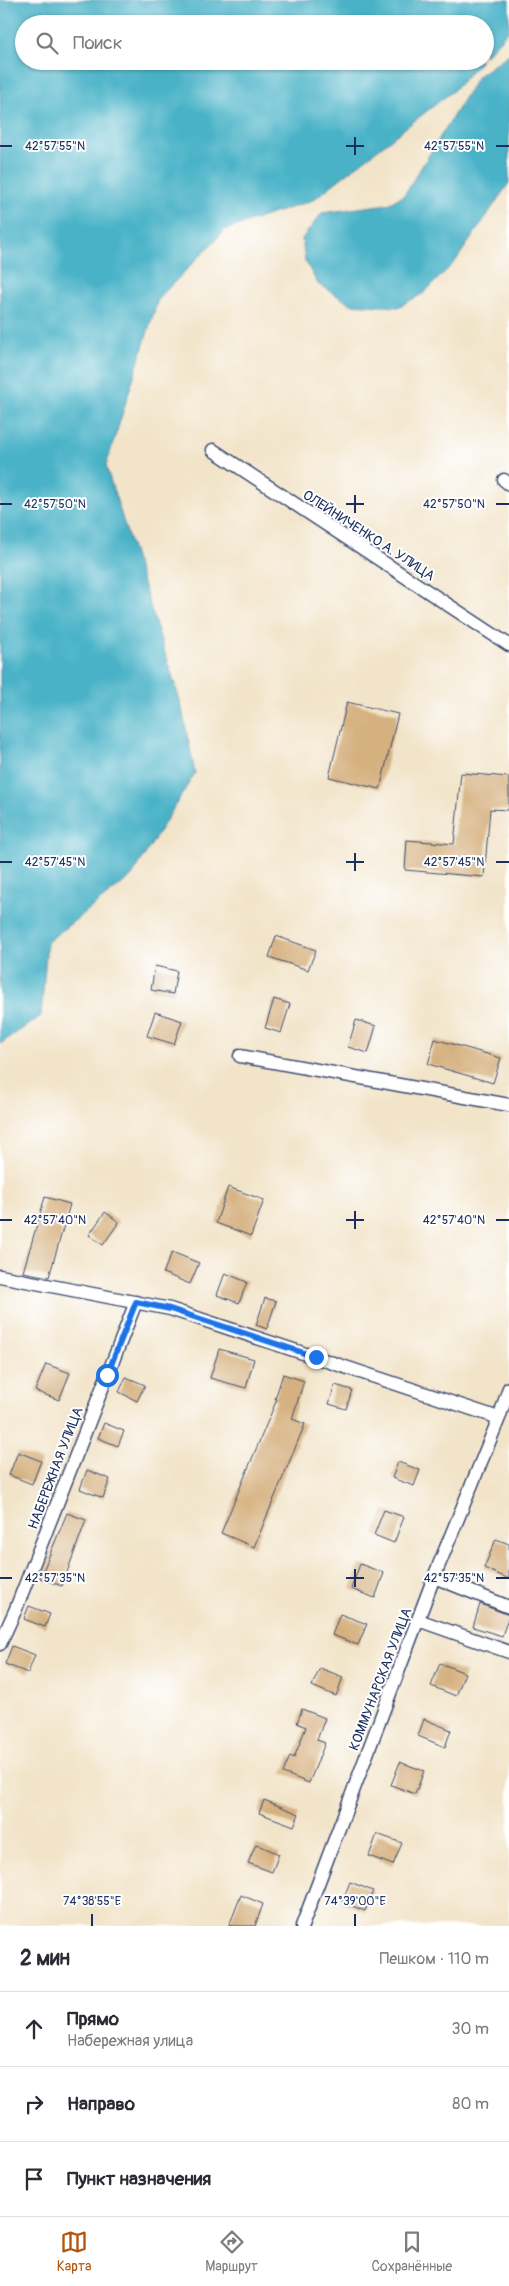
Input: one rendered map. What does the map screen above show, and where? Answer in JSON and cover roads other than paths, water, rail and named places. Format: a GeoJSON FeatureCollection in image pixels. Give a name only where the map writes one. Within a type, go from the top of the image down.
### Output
{"type":"FeatureCollection","features":[{"type":"Feature","properties":{"kind":"street","name":"ОЛЕЙНИЧЕНКО А. УЛИЦА"},"geometry":{"type":"LineString","coordinates":[[213,450],[509,645]]}},
{"type":"Feature","properties":{"kind":"street"},"geometry":{"type":"LineString","coordinates":[[240,1056],[509,1105]]}},
{"type":"Feature","properties":{"kind":"street"},"geometry":{"type":"LineString","coordinates":[[0,1276],[170,1309],[499,1418]]}},
{"type":"Feature","properties":{"kind":"street","name":"НАБЕРЕЖНАЯ УЛИЦА"},"geometry":{"type":"LineString","coordinates":[[0,1644],[16,1612],[136,1302]]}},
{"type":"Feature","properties":{"kind":"street","name":"КОММУНАРСКАЯ УЛИЦА"},"geometry":{"type":"LineString","coordinates":[[302,1926],[434,1578],[499,1418],[509,1388]]}},
{"type":"Feature","properties":{"kind":"street"},"geometry":{"type":"LineString","coordinates":[[434,1578],[509,1607]]}},
{"type":"Feature","properties":{"kind":"street"},"geometry":{"type":"LineString","coordinates":[[418,1620],[509,1652]]}},
{"type":"Feature","properties":{"kind":"water"},"geometry":{"type":"Polygon","coordinates":[[[0,0],[509,0],[509,30],[494,46],[494,15],[15,15],[15,70],[473,70],[454,90],[313,200],[225,230],[158,299],[106,466],[181,704],[195,773],[132,876],[47,942],[41,1016],[0,1044],[0,0]]]}},
{"type":"Feature","properties":{"kind":"water"},"geometry":{"type":"Polygon","coordinates":[[[509,54],[509,183],[455,262],[424,293],[398,307],[351,304],[318,284],[305,261],[302,239],[322,213],[388,204],[404,195],[478,76],[486,70],[494,70],[494,65],[509,54]]]}}]}
